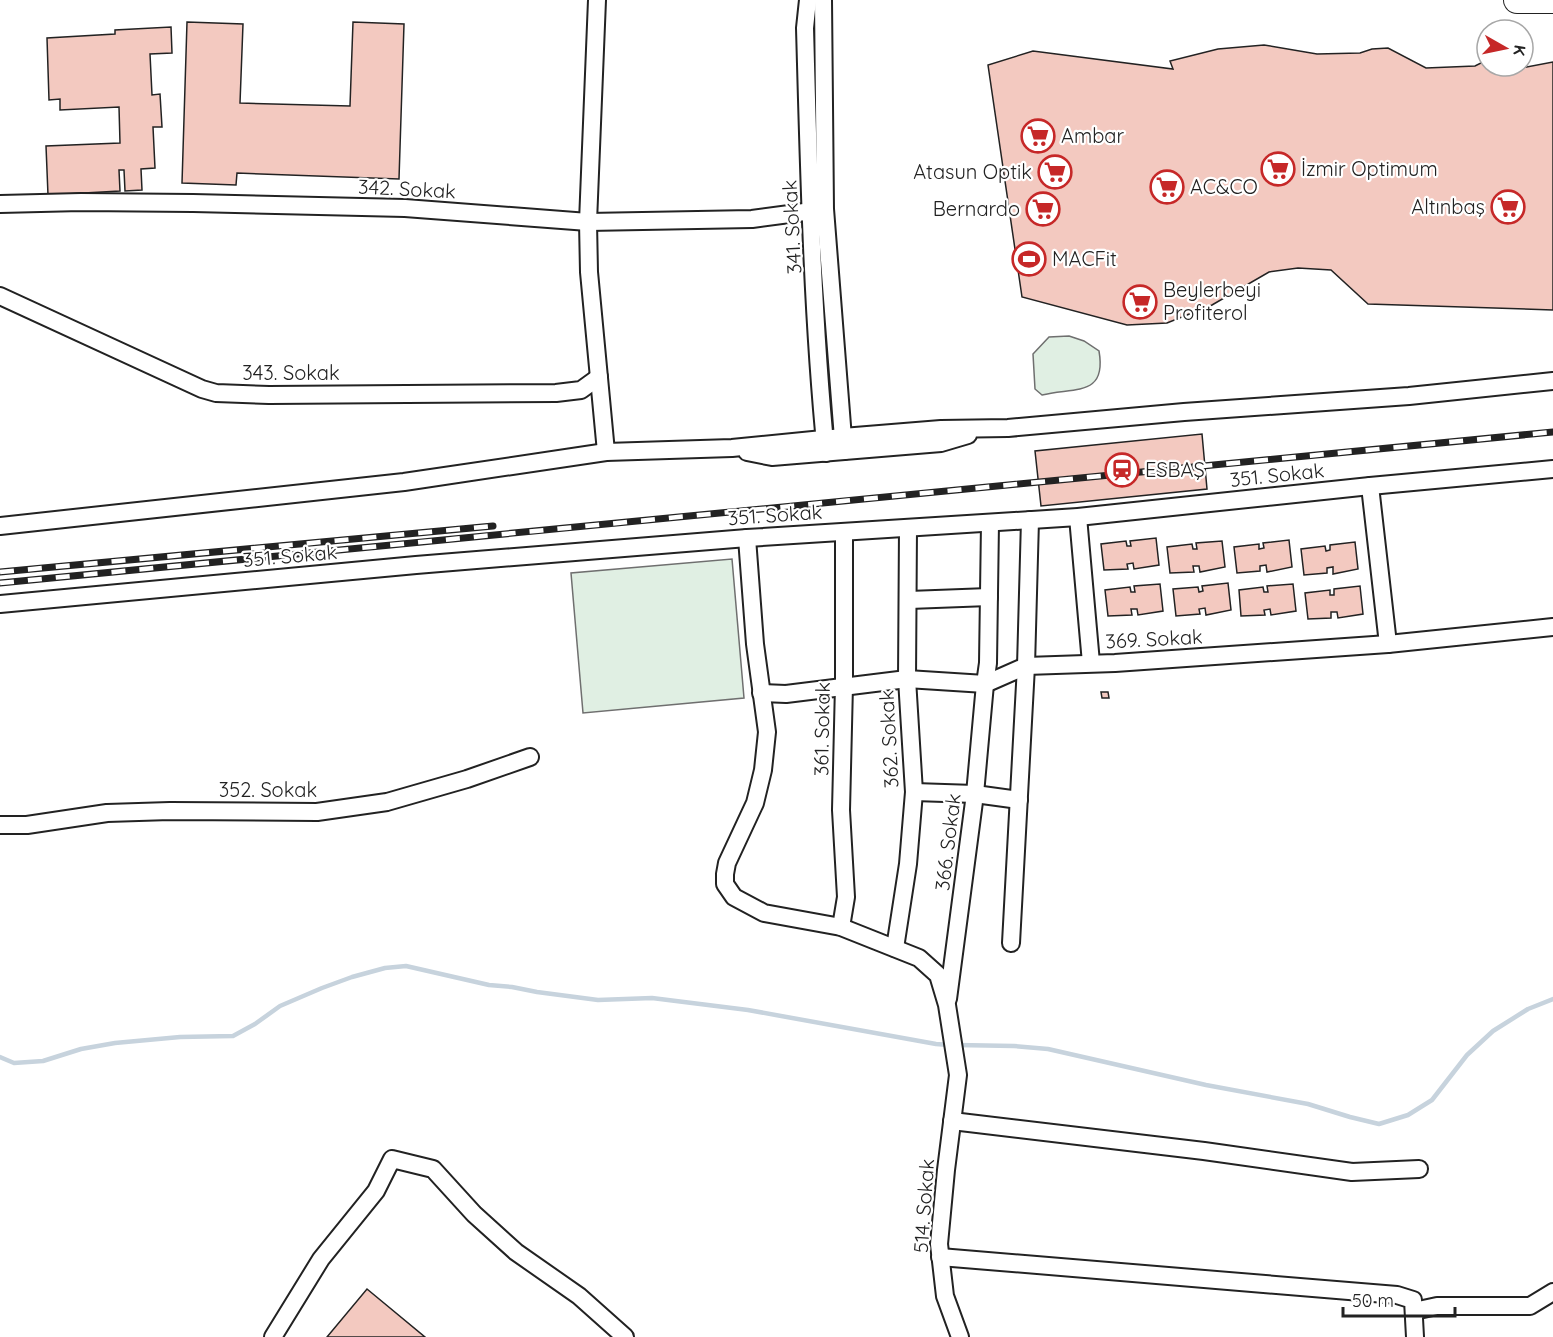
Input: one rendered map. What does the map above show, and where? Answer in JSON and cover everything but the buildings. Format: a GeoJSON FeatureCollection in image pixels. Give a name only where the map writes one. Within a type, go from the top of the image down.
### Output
{"type":"FeatureCollection","features":[{"type":"Feature","properties":{"kind":"highway"},"geometry":{"type":"LineString","coordinates":[[1517,0],[1553,0]]}},
{"type":"Feature","properties":{"kind":"street"},"geometry":{"type":"LineString","coordinates":[[597,0],[588,222],[589,272],[606,452]]}},
{"type":"Feature","properties":{"kind":"street","name":"341. Sokak"},"geometry":{"type":"LineString","coordinates":[[808,0],[806,39],[812,210],[819,369],[826,446]]}},
{"type":"Feature","properties":{"kind":"street","name":"341. Sokak"},"geometry":{"type":"LineString","coordinates":[[823,0],[825,209],[843,444]]}},
{"type":"Feature","properties":{"kind":"street","name":"342. Sokak"},"geometry":{"type":"LineString","coordinates":[[0,204],[193,202],[382,208],[588,222],[752,219],[812,210]]}},
{"type":"Feature","properties":{"kind":"street","name":"343. Sokak"},"geometry":{"type":"LineString","coordinates":[[0,296],[202,389],[216,393],[269,395],[556,393],[580,390],[599,377]]}},
{"type":"Feature","properties":{"kind":"street"},"geometry":{"type":"LineString","coordinates":[[0,526],[404,482],[606,452],[940,443],[988,429],[1409,396],[1553,381]]}},
{"type":"Feature","properties":{"kind":"street","name":"351. Sokak"},"geometry":{"type":"LineString","coordinates":[[0,604],[404,566],[747,538],[1078,517],[1553,469]]}},
{"type":"Feature","properties":{"kind":"street"},"geometry":{"type":"LineString","coordinates":[[1370,486],[1388,644]]}},
{"type":"Feature","properties":{"kind":"street"},"geometry":{"type":"LineString","coordinates":[[1078,517],[1091,663]]}},
{"type":"Feature","properties":{"kind":"street"},"geometry":{"type":"LineString","coordinates":[[1011,943],[1026,666],[1030,520]]}},
{"type":"Feature","properties":{"kind":"street","name":"366. Sokak"},"geometry":{"type":"LineString","coordinates":[[947,1005],[975,794],[988,663],[990,523]]}},
{"type":"Feature","properties":{"kind":"street","name":"362. Sokak"},"geometry":{"type":"LineString","coordinates":[[895,948],[908,864],[914,792],[908,679],[908,528]]}},
{"type":"Feature","properties":{"kind":"street","name":"361. Sokak"},"geometry":{"type":"LineString","coordinates":[[841,927],[846,897],[841,810],[844,532]]}},
{"type":"Feature","properties":{"kind":"street"},"geometry":{"type":"LineString","coordinates":[[747,538],[755,644],[767,732],[763,770],[755,803],[727,863],[725,884],[734,897],[764,913],[841,927],[919,958],[938,975],[947,1005]]}},
{"type":"Feature","properties":{"kind":"street"},"geometry":{"type":"LineString","coordinates":[[909,600],[989,597]]}},
{"type":"Feature","properties":{"kind":"street","name":"369. Sokak"},"geometry":{"type":"LineString","coordinates":[[761,693],[786,694],[844,685],[908,679],[985,684],[1026,666],[1125,663],[1388,644],[1553,627]]}},
{"type":"Feature","properties":{"kind":"street","name":"352. Sokak"},"geometry":{"type":"LineString","coordinates":[[0,825],[27,825],[107,813],[317,812],[387,802],[467,779],[530,757]]}},
{"type":"Feature","properties":{"kind":"street"},"geometry":{"type":"LineString","coordinates":[[914,792],[975,794],[1019,800]]}},
{"type":"Feature","properties":{"kind":"street","name":"514. Sokak"},"geometry":{"type":"LineString","coordinates":[[947,1005],[958,1075],[940,1233],[940,1257],[945,1296],[960,1337]]}},
{"type":"Feature","properties":{"kind":"street"},"geometry":{"type":"LineString","coordinates":[[952,1121],[1204,1151],[1352,1172],[1419,1169]]}},
{"type":"Feature","properties":{"kind":"street"},"geometry":{"type":"LineString","coordinates":[[273,1337],[321,1259],[375,1191],[392,1159],[433,1169],[474,1214],[516,1252],[579,1296],[625,1337]]}},
{"type":"Feature","properties":{"kind":"street"},"geometry":{"type":"LineString","coordinates":[[940,1257],[1396,1295],[1413,1300],[1415,1337]]}},
{"type":"Feature","properties":{"kind":"street"},"geometry":{"type":"LineString","coordinates":[[1414,1311],[1437,1306],[1530,1306],[1553,1292]]}},
{"type":"Feature","properties":{"kind":"green space"},"geometry":{"type":"Polygon","coordinates":[[[1069,336],[1084,341],[1099,351],[1098,376],[1086,387],[1042,395],[1035,389],[1033,354],[1049,337],[1069,336]]]}},
{"type":"Feature","properties":{"kind":"green space"},"geometry":{"type":"Polygon","coordinates":[[[732,559],[744,698],[583,713],[571,573],[732,559]]]}},
{"type":"Feature","properties":{"kind":"waterway"},"geometry":{"type":"LineString","coordinates":[[0,1057],[14,1063],[43,1061],[81,1049],[115,1043],[180,1037],[233,1036],[280,1006],[322,988],[385,968],[406,966],[489,985],[537,992],[598,1000],[652,998],[748,1010],[949,1045]]}},
{"type":"Feature","properties":{"kind":"waterway"},"geometry":{"type":"LineString","coordinates":[[957,1045],[1048,1049],[1206,1085],[1308,1104],[1379,1124],[1408,1115],[1432,1100],[1467,1055],[1493,1031],[1528,1009],[1553,999]]}},
{"type":"Feature","properties":{"kind":"railway"},"geometry":{"type":"LineString","coordinates":[[0,583],[1553,432]]}},
{"type":"Feature","properties":{"kind":"railway"},"geometry":{"type":"LineString","coordinates":[[0,572],[493,526]]}},
{"type":"Feature","properties":{"kind":"place","name":"Ambar"},"geometry":{"type":"Point","coordinates":[1038,136]}},
{"type":"Feature","properties":{"kind":"place","name":"İzmir Optimum"},"geometry":{"type":"Point","coordinates":[1278,169]}},
{"type":"Feature","properties":{"kind":"place","name":"Atasun Optik"},"geometry":{"type":"Point","coordinates":[1055,172]}},
{"type":"Feature","properties":{"kind":"place","name":"AC&CO"},"geometry":{"type":"Point","coordinates":[1167,187]}},
{"type":"Feature","properties":{"kind":"place","name":"Altınbaş"},"geometry":{"type":"Point","coordinates":[1508,207]}},
{"type":"Feature","properties":{"kind":"place","name":"Bernardo"},"geometry":{"type":"Point","coordinates":[1043,209]}},
{"type":"Feature","properties":{"kind":"place","name":"MACFit"},"geometry":{"type":"Point","coordinates":[1029,259]}},
{"type":"Feature","properties":{"kind":"place","name":"Beylerbeyi Profiterol"},"geometry":{"type":"Point","coordinates":[1140,302]}},
{"type":"Feature","properties":{"kind":"place","name":"ESBAŞ"},"geometry":{"type":"Point","coordinates":[1122,470]}}]}
